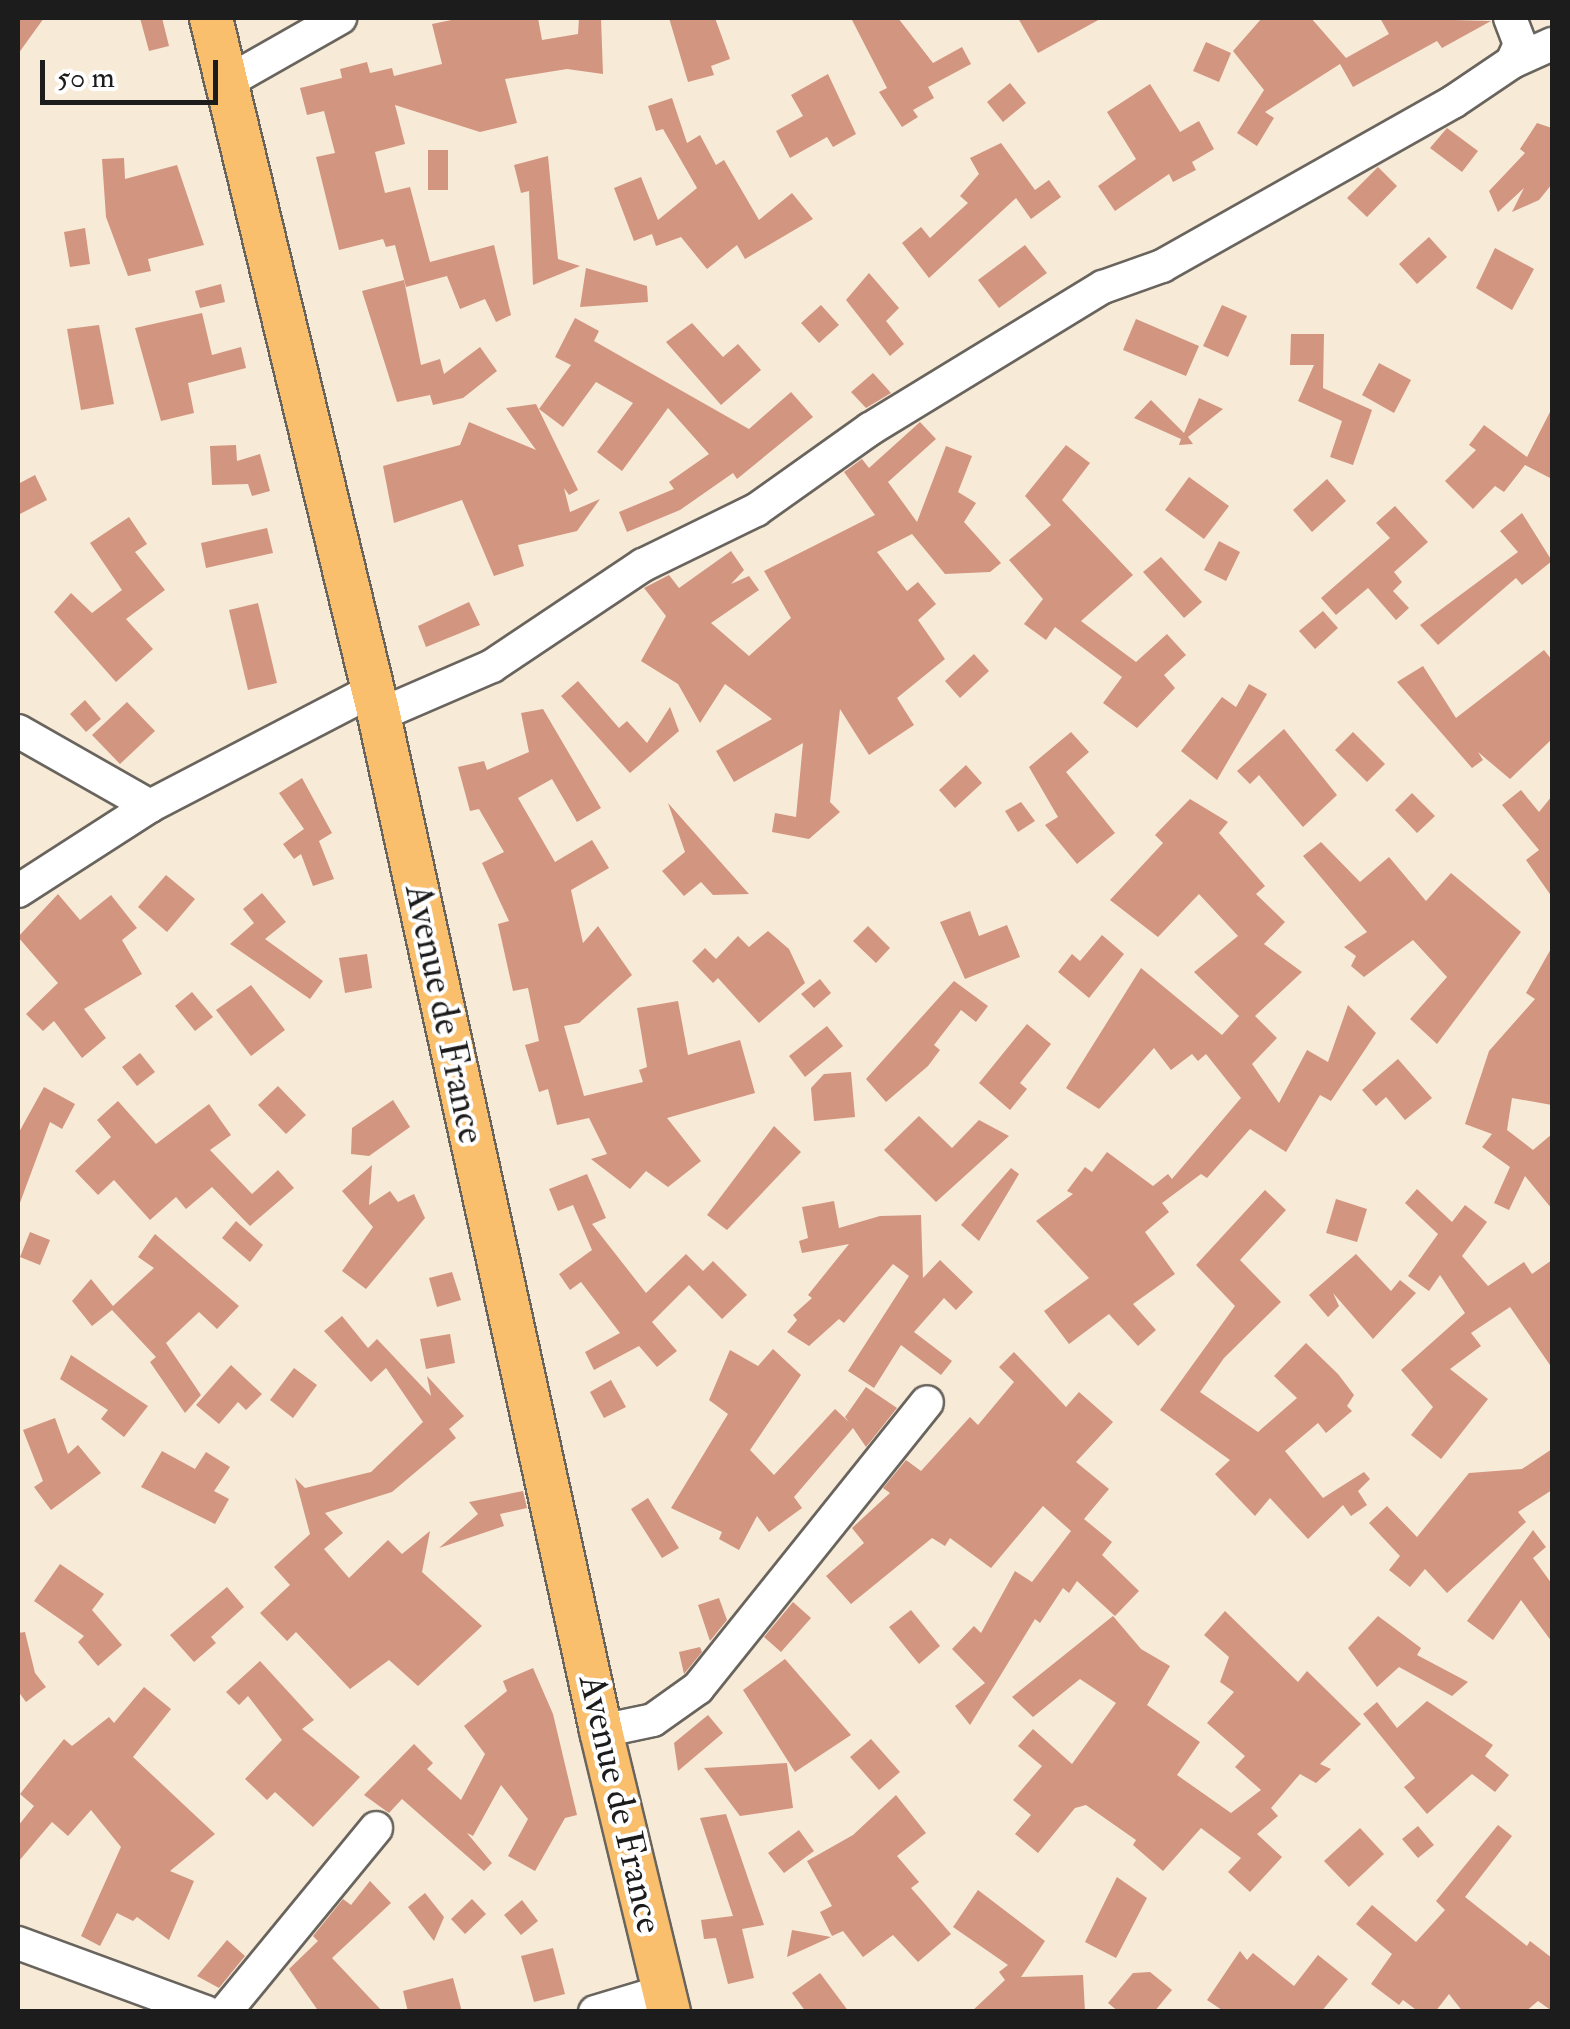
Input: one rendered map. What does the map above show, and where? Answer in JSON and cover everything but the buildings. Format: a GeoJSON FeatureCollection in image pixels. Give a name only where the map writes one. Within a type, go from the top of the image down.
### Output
{"type":"FeatureCollection","features":[{"type":"Feature","properties":{"kind":"main road","name":"Avenue de France"},"geometry":{"type":"LineString","coordinates":[[211,18],[230,81],[376,703],[601,1731],[667,2002]]}},
{"type":"Feature","properties":{"kind":"street"},"geometry":{"type":"LineString","coordinates":[[230,81],[340,18]]}},
{"type":"Feature","properties":{"kind":"street"},"geometry":{"type":"LineString","coordinates":[[1510,18],[1520,44],[1512,62]]}},
{"type":"Feature","properties":{"kind":"street"},"geometry":{"type":"LineString","coordinates":[[18,892],[150,806],[376,703],[492,666],[643,565],[756,510],[870,429],[1103,286],[1162,266],[1512,62],[1552,44]]}},
{"type":"Feature","properties":{"kind":"street"},"geometry":{"type":"LineString","coordinates":[[18,731],[150,806]]}},
{"type":"Feature","properties":{"kind":"street"},"geometry":{"type":"LineString","coordinates":[[601,1731],[653,1720],[698,1688],[927,1402]]}},
{"type":"Feature","properties":{"kind":"street"},"geometry":{"type":"LineString","coordinates":[[225,2012],[376,1828]]}},
{"type":"Feature","properties":{"kind":"street"},"geometry":{"type":"LineString","coordinates":[[18,1943],[206,2012]]}},
{"type":"Feature","properties":{"kind":"street"},"geometry":{"type":"LineString","coordinates":[[595,2012],[667,2002]]}}]}
